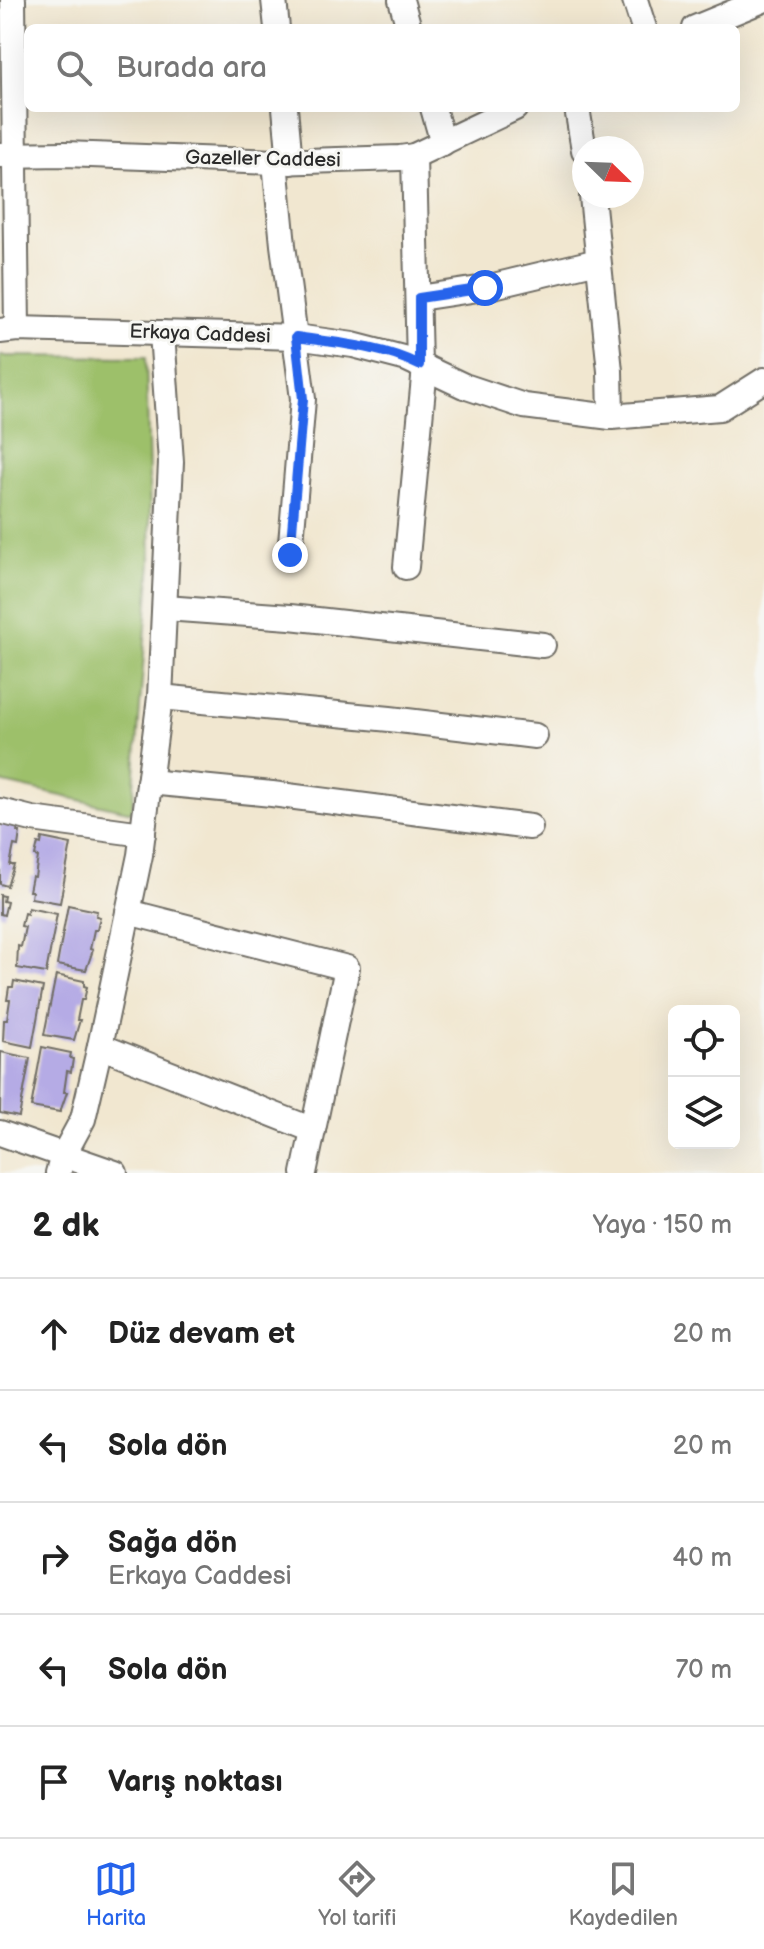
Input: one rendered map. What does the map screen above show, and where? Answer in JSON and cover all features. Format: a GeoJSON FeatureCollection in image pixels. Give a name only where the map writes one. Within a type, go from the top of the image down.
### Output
{"type":"FeatureCollection","features":[{"type":"Feature","properties":{"kind":"street"},"geometry":{"type":"LineString","coordinates":[[9,330],[7,155],[13,0]]}},
{"type":"Feature","properties":{"kind":"street"},"geometry":{"type":"LineString","coordinates":[[274,0],[277,24]]}},
{"type":"Feature","properties":{"kind":"street"},"geometry":{"type":"LineString","coordinates":[[401,0],[408,24]]}},
{"type":"Feature","properties":{"kind":"street"},"geometry":{"type":"LineString","coordinates":[[635,0],[643,24]]}},
{"type":"Feature","properties":{"kind":"street"},"geometry":{"type":"LineString","coordinates":[[705,24],[763,0]]}},
{"type":"Feature","properties":{"kind":"street"},"geometry":{"type":"LineString","coordinates":[[285,112],[283,245],[303,399],[290,555]]}},
{"type":"Feature","properties":{"kind":"street"},"geometry":{"type":"LineString","coordinates":[[434,112],[443,143]]}},
{"type":"Feature","properties":{"kind":"street","name":"Gazeller Caddesi"},"geometry":{"type":"LineString","coordinates":[[7,155],[65,154],[282,162],[414,156],[506,112]]}},
{"type":"Feature","properties":{"kind":"street"},"geometry":{"type":"LineString","coordinates":[[578,112],[582,136]]}},
{"type":"Feature","properties":{"kind":"street"},"geometry":{"type":"LineString","coordinates":[[406,567],[422,366],[414,156]]}},
{"type":"Feature","properties":{"kind":"street"},"geometry":{"type":"LineString","coordinates":[[593,208],[610,371],[611,417]]}},
{"type":"Feature","properties":{"kind":"street"},"geometry":{"type":"LineString","coordinates":[[419,298],[485,288],[598,261]]}},
{"type":"Feature","properties":{"kind":"street","name":"Erkaya Caddesi"},"geometry":{"type":"LineString","coordinates":[[9,330],[296,337],[353,345],[407,359],[464,386],[524,406],[611,417],[720,408],[764,380]]}},
{"type":"Feature","properties":{"kind":"street"},"geometry":{"type":"LineString","coordinates":[[61,1164],[83,1119],[100,1046],[143,834],[160,697],[171,462],[162,333]]}},
{"type":"Feature","properties":{"kind":"street"},"geometry":{"type":"LineString","coordinates":[[165,608],[290,617],[543,645]]}},
{"type":"Feature","properties":{"kind":"street"},"geometry":{"type":"LineString","coordinates":[[160,697],[535,736]]}},
{"type":"Feature","properties":{"kind":"street"},"geometry":{"type":"LineString","coordinates":[[149,782],[272,794],[530,827]]}},
{"type":"Feature","properties":{"kind":"street"},"geometry":{"type":"LineString","coordinates":[[0,811],[32,819],[143,834]]}},
{"type":"Feature","properties":{"kind":"street"},"geometry":{"type":"LineString","coordinates":[[128,912],[347,968],[304,1173]]}},
{"type":"Feature","properties":{"kind":"street"},"geometry":{"type":"LineString","coordinates":[[100,1046],[313,1130]]}},
{"type":"Feature","properties":{"kind":"street"},"geometry":{"type":"LineString","coordinates":[[0,1133],[61,1164],[115,1173]]}},
{"type":"Feature","properties":{"kind":"green space"},"geometry":{"type":"Polygon","coordinates":[[[0,356],[146,357],[151,561],[132,812],[0,782],[0,356]]]}},
{"type":"Feature","properties":{"kind":"building"},"geometry":{"type":"Polygon","coordinates":[[[0,823],[18,826],[17,832],[20,832],[18,846],[14,845],[10,865],[14,865],[7,886],[0,884],[0,823]]]}},
{"type":"Feature","properties":{"kind":"building"},"geometry":{"type":"Polygon","coordinates":[[[42,838],[71,844],[60,903],[31,898],[32,891],[29,891],[32,876],[35,877],[38,843],[41,844],[42,838]]]}},
{"type":"Feature","properties":{"kind":"building"},"geometry":{"type":"Polygon","coordinates":[[[0,895],[7,902],[4,915],[0,914],[0,895]]]}},
{"type":"Feature","properties":{"kind":"building"},"geometry":{"type":"Polygon","coordinates":[[[68,905],[97,911],[96,916],[100,917],[97,930],[94,930],[90,949],[93,950],[86,970],[57,965],[68,905]]]}},
{"type":"Feature","properties":{"kind":"building"},"geometry":{"type":"Polygon","coordinates":[[[28,908],[57,914],[46,973],[17,968],[18,946],[21,947],[25,927],[21,926],[28,908]]]}},
{"type":"Feature","properties":{"kind":"building"},"geometry":{"type":"Polygon","coordinates":[[[56,975],[84,981],[87,987],[84,1000],[81,1000],[77,1020],[80,1020],[74,1040],[44,1035],[56,975]]]}},
{"type":"Feature","properties":{"kind":"building"},"geometry":{"type":"Polygon","coordinates":[[[14,981],[43,987],[32,1047],[3,1041],[4,1020],[7,1020],[10,1000],[7,1000],[9,987],[13,987],[14,981]]]}},
{"type":"Feature","properties":{"kind":"building"},"geometry":{"type":"Polygon","coordinates":[[[42,1047],[71,1053],[70,1058],[73,1059],[71,1072],[67,1071],[64,1092],[67,1092],[60,1112],[31,1107],[42,1047]]]}},
{"type":"Feature","properties":{"kind":"building"},"geometry":{"type":"Polygon","coordinates":[[[1,1052],[30,1058],[19,1117],[0,1113],[1,1052]]]}},
{"type":"Feature","properties":{"kind":"route"},"geometry":{"type":"LineString","coordinates":[[290,555],[303,399],[296,337],[353,345],[419,365],[419,298],[485,288]]}}]}
